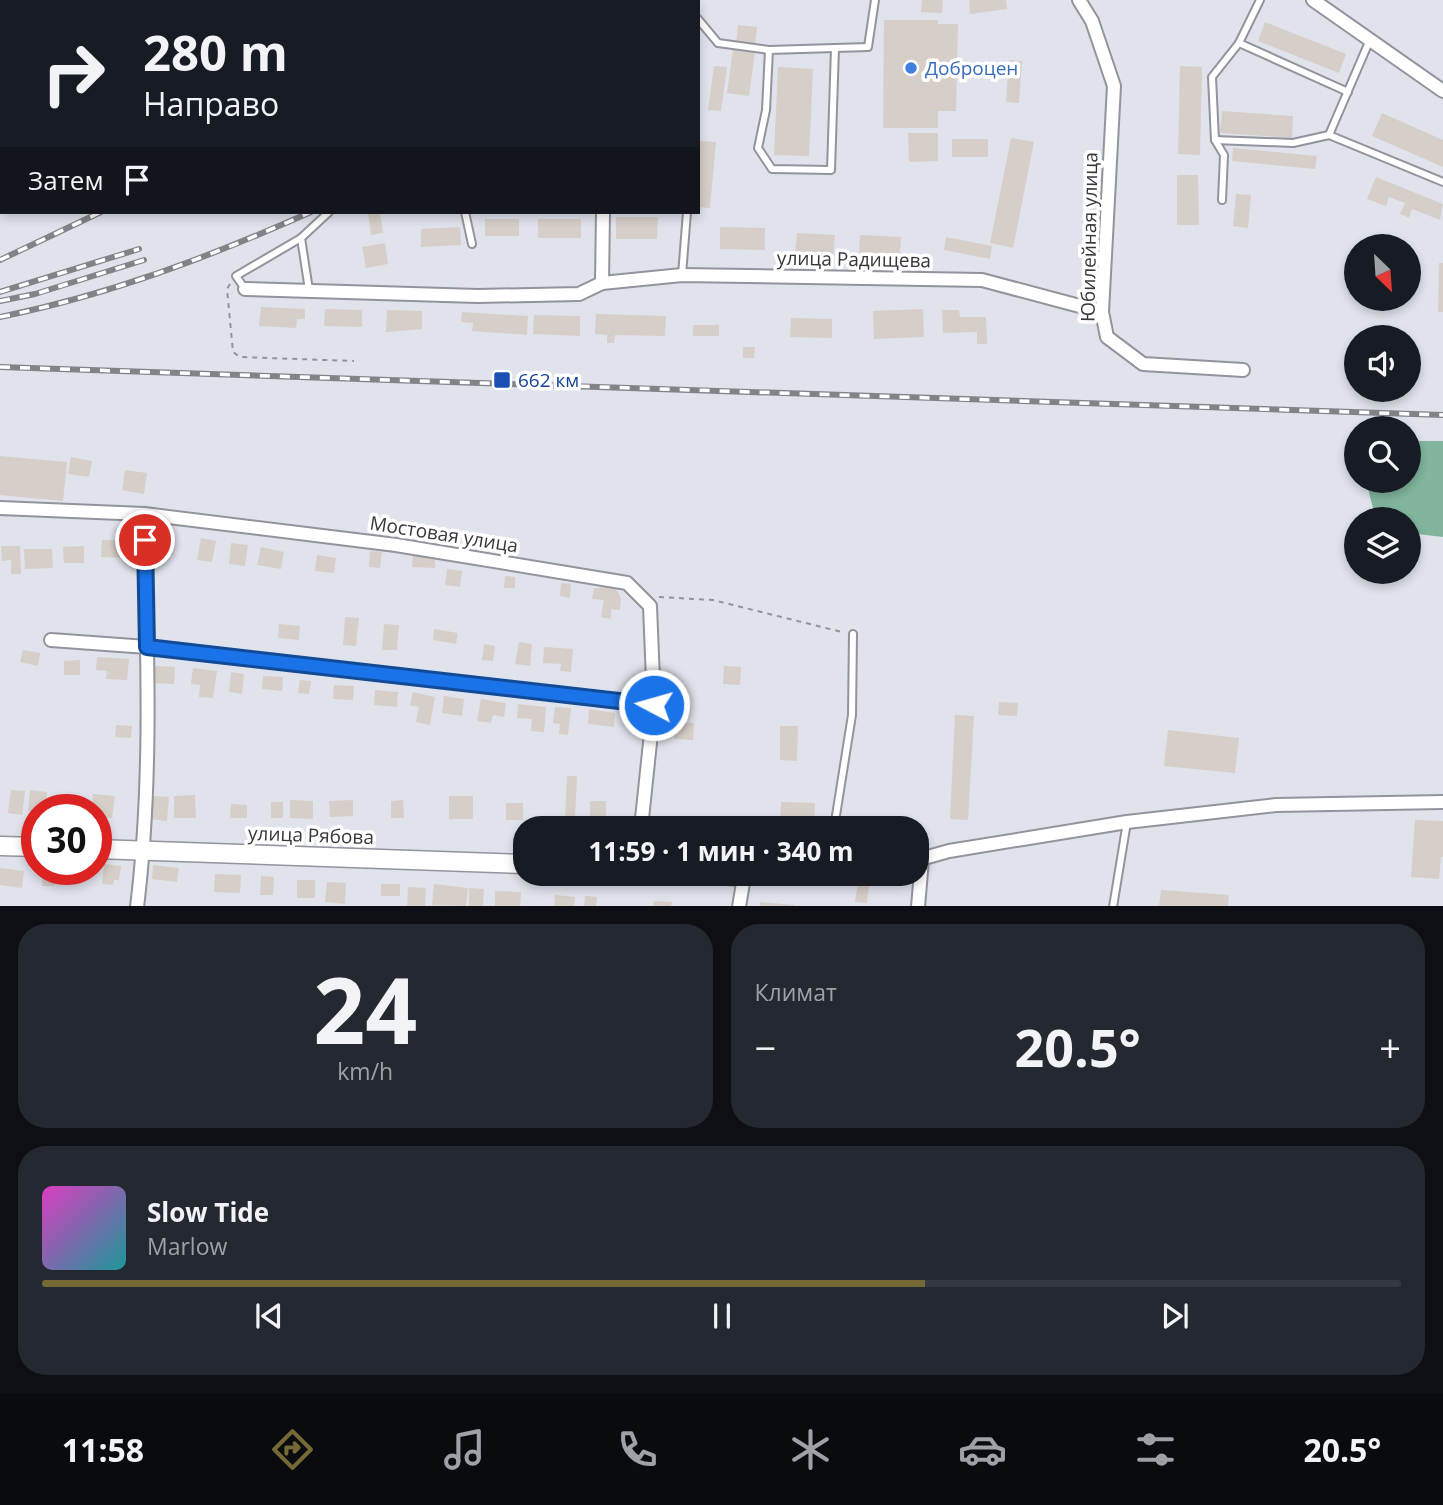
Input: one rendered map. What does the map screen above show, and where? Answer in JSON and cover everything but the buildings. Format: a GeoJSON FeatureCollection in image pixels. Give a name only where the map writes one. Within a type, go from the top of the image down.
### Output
{"type":"FeatureCollection","features":[{"type":"Feature","properties":{"kind":"street","name":"Юбилейная улица"},"geometry":{"type":"LineString","coordinates":[[1079,0],[1092,21],[1114,86],[1102,312],[1107,337],[1143,364],[1243,370]]}},
{"type":"Feature","properties":{"kind":"street"},"geometry":{"type":"LineString","coordinates":[[1313,0],[1369,42],[1443,91]]}},
{"type":"Feature","properties":{"kind":"street"},"geometry":{"type":"LineString","coordinates":[[602,283],[603,214]]}},
{"type":"Feature","properties":{"kind":"street","name":"улица Радищева"},"geometry":{"type":"LineString","coordinates":[[245,289],[504,296],[579,294],[602,283],[682,275],[982,280],[1102,312]]}},
{"type":"Feature","properties":{"kind":"street","name":"Мостовая улица"},"geometry":{"type":"LineString","coordinates":[[0,508],[144,514],[396,545],[627,583],[641,597]]}},
{"type":"Feature","properties":{"kind":"street"},"geometry":{"type":"LineString","coordinates":[[137,906],[144,850],[147,647],[144,514]]}},
{"type":"Feature","properties":{"kind":"street"},"geometry":{"type":"LineString","coordinates":[[641,597],[650,606],[654,705],[642,816]]}},
{"type":"Feature","properties":{"kind":"street"},"geometry":{"type":"LineString","coordinates":[[51,640],[147,647],[654,705]]}},
{"type":"Feature","properties":{"kind":"street"},"geometry":{"type":"LineString","coordinates":[[929,857],[949,851],[1127,822],[1276,805],[1443,802]]}},
{"type":"Feature","properties":{"kind":"street"},"geometry":{"type":"LineString","coordinates":[[0,846],[21,847]]}},
{"type":"Feature","properties":{"kind":"street","name":"улица Рябова"},"geometry":{"type":"LineString","coordinates":[[112,849],[513,864]]}},
{"type":"Feature","properties":{"kind":"street"},"geometry":{"type":"LineString","coordinates":[[739,906],[742,886]]}},
{"type":"Feature","properties":{"kind":"street"},"geometry":{"type":"LineString","coordinates":[[918,886],[918,906]]}},
{"type":"Feature","properties":{"kind":"lane"},"geometry":{"type":"LineString","coordinates":[[700,21],[718,43],[769,50],[868,47],[875,0]]}},
{"type":"Feature","properties":{"kind":"lane"},"geometry":{"type":"LineString","coordinates":[[1222,201],[1224,155],[1215,140],[1212,77],[1239,43],[1260,0]]}},
{"type":"Feature","properties":{"kind":"lane"},"geometry":{"type":"LineString","coordinates":[[1329,135],[1369,42]]}},
{"type":"Feature","properties":{"kind":"lane"},"geometry":{"type":"LineString","coordinates":[[1239,43],[1349,92]]}},
{"type":"Feature","properties":{"kind":"lane"},"geometry":{"type":"LineString","coordinates":[[769,50],[766,110],[758,148],[772,169],[831,170],[835,48]]}},
{"type":"Feature","properties":{"kind":"lane"},"geometry":{"type":"LineString","coordinates":[[1215,140],[1293,143],[1329,135],[1443,182]]}},
{"type":"Feature","properties":{"kind":"lane"},"geometry":{"type":"LineString","coordinates":[[245,289],[236,276],[301,238],[327,214]]}},
{"type":"Feature","properties":{"kind":"lane"},"geometry":{"type":"LineString","coordinates":[[465,214],[472,244]]}},
{"type":"Feature","properties":{"kind":"lane"},"geometry":{"type":"LineString","coordinates":[[682,275],[687,214]]}},
{"type":"Feature","properties":{"kind":"lane"},"geometry":{"type":"LineString","coordinates":[[301,238],[309,290]]}},
{"type":"Feature","properties":{"kind":"lane"},"geometry":{"type":"LineString","coordinates":[[836,816],[852,715],[853,634]]}},
{"type":"Feature","properties":{"kind":"lane"},"geometry":{"type":"LineString","coordinates":[[1113,906],[1127,822]]}},
{"type":"Feature","properties":{"kind":"path"},"geometry":{"type":"LineString","coordinates":[[236,276],[227,289],[231,343],[233,352],[240,357],[354,360]]}},
{"type":"Feature","properties":{"kind":"path"},"geometry":{"type":"LineString","coordinates":[[641,597],[713,600],[853,634]]}},
{"type":"Feature","properties":{"kind":"green space"},"geometry":{"type":"Polygon","coordinates":[[[1421,441],[1443,441],[1443,537],[1421,534],[1421,507],[1373,507],[1369,493],[1421,493],[1421,441]]]}},
{"type":"Feature","properties":{"kind":"railway"},"geometry":{"type":"LineString","coordinates":[[0,260],[97,214]]}},
{"type":"Feature","properties":{"kind":"railway"},"geometry":{"type":"LineString","coordinates":[[0,317],[80,298],[158,273],[306,214]]}},
{"type":"Feature","properties":{"kind":"railway"},"geometry":{"type":"LineString","coordinates":[[0,292],[139,249]]}},
{"type":"Feature","properties":{"kind":"railway"},"geometry":{"type":"LineString","coordinates":[[0,301],[35,294],[144,260]]}},
{"type":"Feature","properties":{"kind":"railway"},"geometry":{"type":"LineString","coordinates":[[0,367],[1443,415]]}},
{"type":"Feature","properties":{"kind":"place","name":"Доброцен"},"geometry":{"type":"Point","coordinates":[911,68]}},
{"type":"Feature","properties":{"kind":"place","name":"662 км"},"geometry":{"type":"Point","coordinates":[502,380]}},
{"type":"Feature","properties":{"kind":"route"},"geometry":{"type":"LineString","coordinates":[[145,540],[147,647],[654,705]]}}]}
